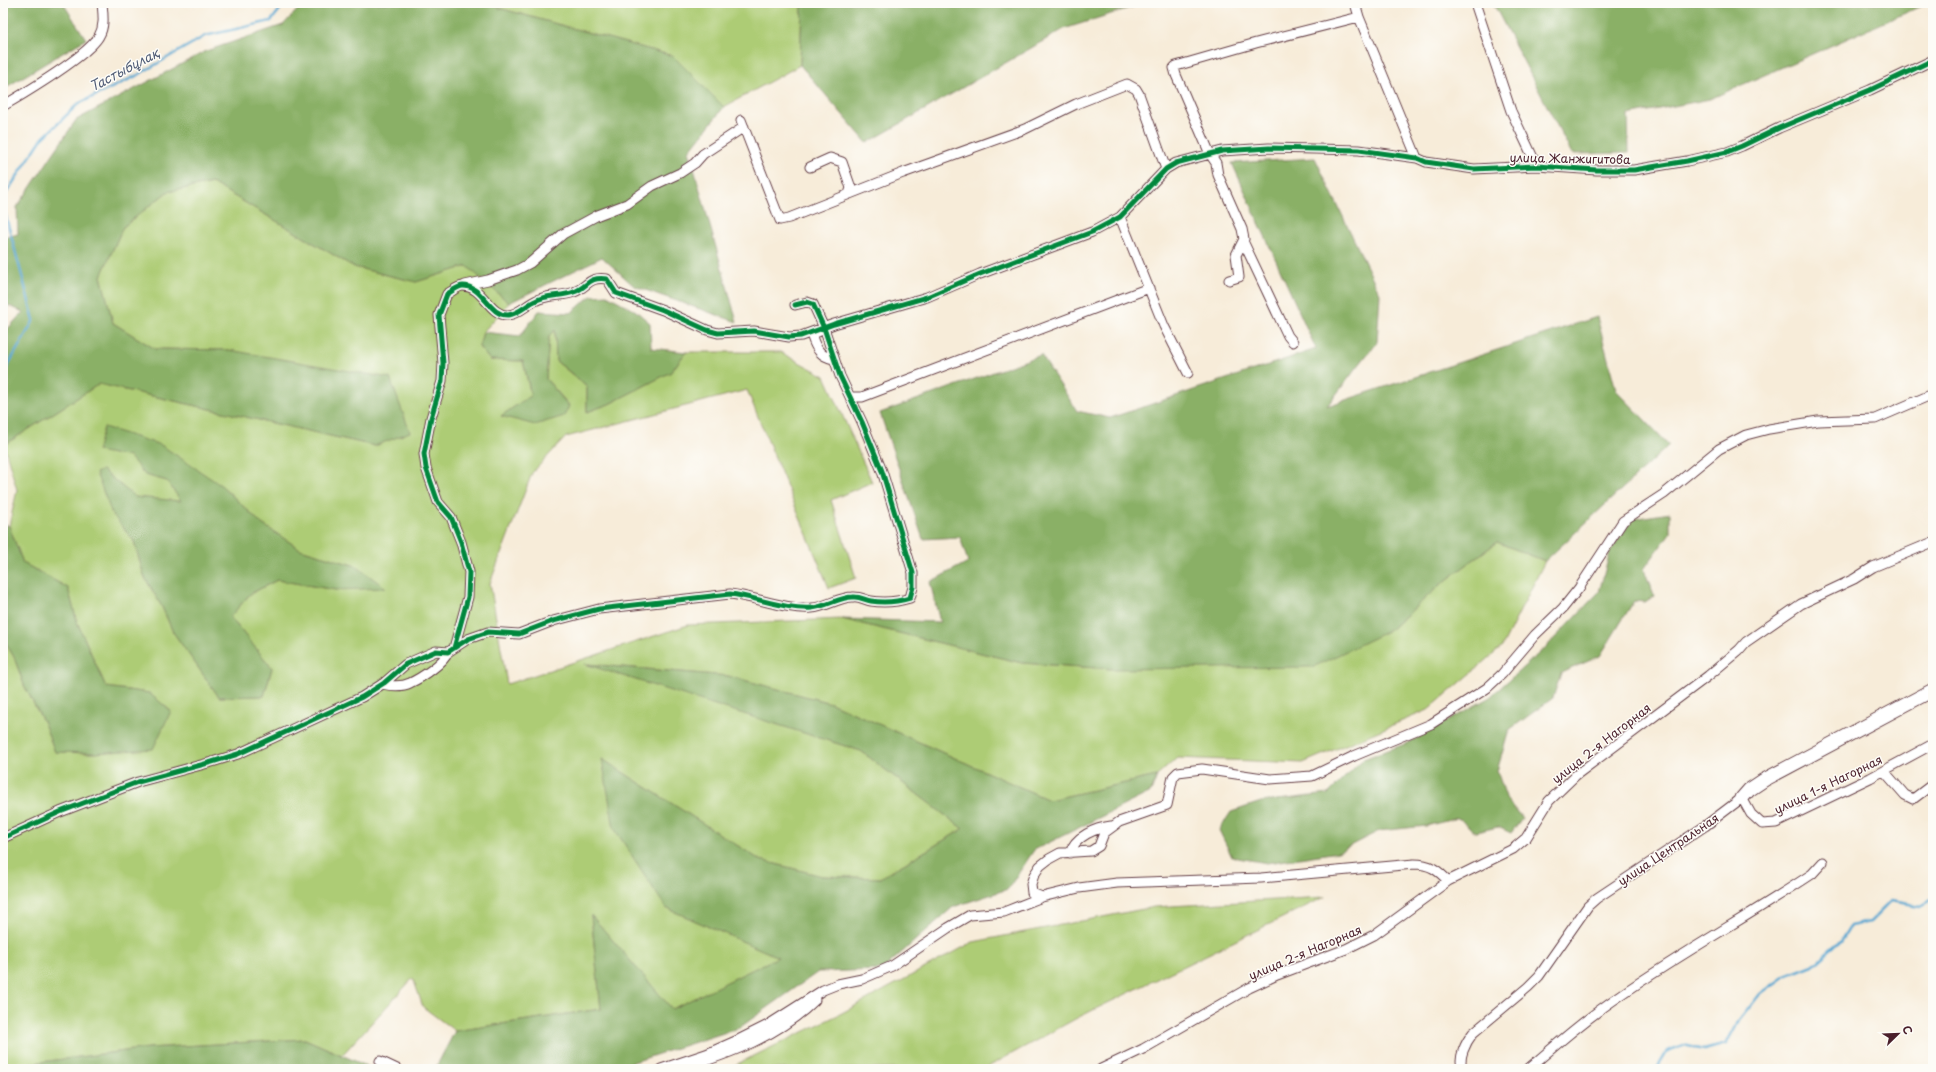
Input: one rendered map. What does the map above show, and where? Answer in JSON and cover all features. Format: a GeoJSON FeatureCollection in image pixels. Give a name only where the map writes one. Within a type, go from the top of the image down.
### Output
{"type":"FeatureCollection","features":[{"type":"Feature","properties":{"kind":"street"},"geometry":{"type":"LineString","coordinates":[[3,106],[40,84],[96,41],[103,27],[102,3]]}},
{"type":"Feature","properties":{"kind":"street"},"geometry":{"type":"LineString","coordinates":[[1355,3],[1359,17],[1417,158]]}},
{"type":"Feature","properties":{"kind":"street"},"geometry":{"type":"LineString","coordinates":[[1475,3],[1511,112],[1537,166]]}},
{"type":"Feature","properties":{"kind":"street"},"geometry":{"type":"LineString","coordinates":[[1293,342],[1288,336],[1243,241],[1242,229],[1218,175],[1216,163],[1210,154],[1174,68],[1176,66],[1256,43],[1359,17]]}},
{"type":"Feature","properties":{"kind":"street","name":"улица Жанжигитова"},"geometry":{"type":"LineString","coordinates":[[1166,169],[1176,163],[1210,154],[1233,150],[1307,148],[1370,151],[1417,158],[1426,162],[1460,168],[1537,166],[1597,170],[1634,170],[1687,161],[1727,152],[1870,90],[1933,60]]}},
{"type":"Feature","properties":{"kind":"street"},"geometry":{"type":"LineString","coordinates":[[382,684],[400,685],[410,683],[446,658],[451,650],[468,597],[469,572],[461,542],[451,517],[438,502],[426,468],[424,454],[431,418],[442,382],[443,363],[439,315],[447,294],[462,286],[488,280],[517,270],[530,263],[563,234],[598,215],[627,204],[652,186],[680,173],[742,124],[780,220],[789,218],[1025,129],[1076,104],[1127,84],[1136,89],[1166,169],[1120,218],[1092,232],[980,274],[927,296],[822,332],[812,337],[815,347],[827,358],[834,359]]}},
{"type":"Feature","properties":{"kind":"street"},"geometry":{"type":"LineString","coordinates":[[810,167],[830,158],[842,162],[851,188],[850,194]]}},
{"type":"Feature","properties":{"kind":"street"},"geometry":{"type":"LineString","coordinates":[[1120,218],[1150,288],[1164,326],[1188,373]]}},
{"type":"Feature","properties":{"kind":"street"},"geometry":{"type":"LineString","coordinates":[[1229,280],[1239,277],[1236,255],[1243,241]]}},
{"type":"Feature","properties":{"kind":"street"},"geometry":{"type":"LineString","coordinates":[[462,286],[473,288],[500,314],[509,315],[522,310],[535,300],[575,292],[585,283],[602,278],[607,279],[616,293],[663,310],[712,332],[770,332],[789,336],[801,336],[822,332]]}},
{"type":"Feature","properties":{"kind":"street"},"geometry":{"type":"LineString","coordinates":[[850,397],[862,397],[1150,288]]}},
{"type":"Feature","properties":{"kind":"street"},"geometry":{"type":"LineString","coordinates":[[3,838],[60,812],[138,782],[238,754],[362,697],[382,684],[406,664],[436,651],[451,650],[468,639],[488,632],[519,634],[581,613],[630,605],[730,594],[749,596],[797,607],[812,608],[854,596],[885,602],[898,602],[910,598],[913,587],[913,573],[882,471],[822,332],[813,304],[806,302],[795,305]]}},
{"type":"Feature","properties":{"kind":"street"},"geometry":{"type":"LineString","coordinates":[[1042,897],[1032,894],[1031,884],[1040,866],[1060,853],[1091,851],[1099,846],[1104,833],[1119,822],[1166,805],[1173,777],[1178,772],[1202,769],[1270,779],[1312,776],[1350,758],[1431,724],[1494,682],[1535,635],[1563,608],[1579,588],[1623,521],[1664,494],[1719,449],[1746,435],[1769,429],[1818,421],[1854,421],[1875,419],[1933,394]]}},
{"type":"Feature","properties":{"kind":"street","name":"улица 2-я Нагорная"},"geometry":{"type":"LineString","coordinates":[[1101,1069],[1143,1049],[1249,988],[1277,975],[1346,949],[1374,935],[1448,881],[1520,845],[1538,822],[1549,801],[1576,775],[1708,676],[1739,650],[1741,645],[1787,612],[1873,567],[1933,542]]}},
{"type":"Feature","properties":{"kind":"street","name":"улица Центральная"},"geometry":{"type":"LineString","coordinates":[[1460,1068],[1467,1041],[1473,1033],[1528,988],[1539,976],[1588,906],[1597,898],[1705,826],[1742,798],[1749,790],[1764,780],[1933,690]]}},
{"type":"Feature","properties":{"kind":"street","name":"улица 1-я Нагорная"},"geometry":{"type":"LineString","coordinates":[[1742,798],[1746,807],[1754,817],[1762,824],[1769,825],[1786,820],[1884,771],[1933,744]]}},
{"type":"Feature","properties":{"kind":"street"},"geometry":{"type":"LineString","coordinates":[[1884,771],[1905,795],[1913,799],[1933,784]]}},
{"type":"Feature","properties":{"kind":"street"},"geometry":{"type":"LineString","coordinates":[[1070,853],[1072,847],[1086,834],[1102,827],[1114,826]]}},
{"type":"Feature","properties":{"kind":"street"},"geometry":{"type":"LineString","coordinates":[[1528,1069],[1620,996],[1682,955],[1812,874],[1822,862]]}},
{"type":"Feature","properties":{"kind":"street"},"geometry":{"type":"LineString","coordinates":[[661,1069],[706,1054],[740,1039],[768,1024],[823,990],[838,984],[862,979],[892,966],[948,928],[970,916],[1004,912],[1042,897],[1079,888],[1116,883],[1261,878],[1414,864],[1423,864],[1436,869],[1448,881]]}},
{"type":"Feature","properties":{"kind":"street"},"geometry":{"type":"LineString","coordinates":[[681,1069],[728,1053],[771,1032],[808,1007],[823,990]]}},
{"type":"Feature","properties":{"kind":"street"},"geometry":{"type":"LineString","coordinates":[[380,1062],[397,1069]]}},
{"type":"Feature","properties":{"kind":"green space"},"geometry":{"type":"Polygon","coordinates":[[[3,3],[63,3],[86,39],[3,89],[3,3]]]}},
{"type":"Feature","properties":{"kind":"green space"},"geometry":{"type":"Polygon","coordinates":[[[304,3],[491,3],[499,8],[673,56],[724,107],[689,151],[737,322],[634,286],[602,257],[509,303],[467,266],[416,282],[354,267],[212,183],[167,192],[123,227],[101,276],[113,323],[155,349],[229,350],[390,378],[410,432],[375,446],[99,384],[4,445],[3,452],[3,334],[23,312],[5,304],[3,300],[3,238],[18,234],[17,207],[76,120],[206,51],[283,25],[304,3]]]}},
{"type":"Feature","properties":{"kind":"green space"},"geometry":{"type":"Polygon","coordinates":[[[491,3],[802,3],[800,65],[724,107],[672,56],[499,8],[491,3]]]}},
{"type":"Feature","properties":{"kind":"green space"},"geometry":{"type":"Polygon","coordinates":[[[802,3],[1145,3],[1064,29],[867,143],[800,65],[802,3]]]}},
{"type":"Feature","properties":{"kind":"green space"},"geometry":{"type":"Polygon","coordinates":[[[1493,3],[1928,3],[1710,99],[1628,115],[1629,153],[1572,154],[1493,3]]]}},
{"type":"Feature","properties":{"kind":"green space"},"geometry":{"type":"Polygon","coordinates":[[[1315,158],[1380,294],[1377,342],[1327,406],[1597,317],[1616,390],[1669,445],[1545,561],[1497,542],[1440,585],[1390,630],[1313,667],[1113,669],[1022,663],[842,619],[940,622],[930,582],[968,562],[960,537],[923,539],[880,413],[1041,355],[1077,411],[1110,418],[1316,349],[1232,163],[1315,158]]]}},
{"type":"Feature","properties":{"kind":"green space"},"geometry":{"type":"Polygon","coordinates":[[[212,183],[354,267],[416,282],[467,266],[509,303],[483,332],[479,347],[490,360],[523,361],[531,396],[501,416],[569,405],[546,379],[549,336],[555,330],[556,361],[587,387],[587,412],[609,404],[671,372],[686,352],[780,352],[825,376],[872,482],[831,500],[856,578],[829,588],[747,390],[566,437],[532,473],[490,583],[507,684],[688,625],[842,619],[1022,663],[1113,669],[1390,630],[1440,585],[1497,542],[1545,561],[1502,647],[1428,710],[1303,763],[1177,758],[1157,776],[1049,800],[831,703],[728,676],[588,664],[861,751],[963,829],[880,878],[822,876],[760,860],[602,759],[666,908],[779,957],[672,1009],[591,916],[601,1009],[455,1031],[423,1007],[413,978],[342,1055],[305,1039],[148,1048],[3,1067],[3,638],[14,657],[24,685],[44,723],[55,752],[94,753],[153,748],[149,693],[106,687],[77,622],[68,588],[23,563],[9,526],[17,490],[4,445],[99,384],[375,446],[229,350],[155,349],[113,323],[101,276],[123,227],[167,192],[212,183]],[[130,456],[145,475],[167,481],[182,502],[134,497],[102,470],[112,513],[134,541],[144,576],[162,607],[173,632],[219,697],[264,696],[272,668],[230,617],[250,594],[277,580],[336,590],[356,566],[300,549],[262,524],[222,486],[130,456]]]}},
{"type":"Feature","properties":{"kind":"green space"},"geometry":{"type":"Polygon","coordinates":[[[607,295],[636,311],[650,323],[651,348],[686,352],[671,372],[609,404],[587,412],[587,386],[556,361],[555,330],[549,336],[546,379],[569,406],[564,416],[535,425],[501,416],[531,395],[523,361],[490,360],[479,347],[483,332],[520,336],[539,311],[571,313],[591,296],[607,295]]]}},
{"type":"Feature","properties":{"kind":"green space"},"geometry":{"type":"Polygon","coordinates":[[[104,427],[161,445],[222,486],[262,524],[300,549],[356,566],[386,588],[336,590],[277,580],[250,594],[230,617],[272,668],[264,696],[219,697],[173,632],[162,607],[144,576],[134,541],[112,514],[96,473],[102,470],[135,497],[181,501],[167,481],[145,475],[130,457],[97,451],[104,427]]]}},
{"type":"Feature","properties":{"kind":"green space"},"geometry":{"type":"Polygon","coordinates":[[[1670,513],[1670,533],[1644,569],[1654,596],[1645,602],[1634,601],[1600,656],[1561,673],[1553,698],[1509,730],[1497,771],[1507,800],[1522,818],[1511,833],[1498,827],[1476,832],[1458,818],[1426,826],[1379,831],[1338,852],[1267,863],[1232,857],[1219,830],[1231,812],[1261,802],[1328,794],[1363,759],[1408,743],[1490,697],[1546,647],[1599,592],[1610,552],[1632,519],[1670,513]]]}},
{"type":"Feature","properties":{"kind":"green space"},"geometry":{"type":"Polygon","coordinates":[[[3,523],[9,526],[23,563],[68,588],[77,622],[106,687],[149,693],[171,711],[153,749],[94,753],[55,752],[44,723],[24,685],[14,657],[3,638],[3,523]]]}},
{"type":"Feature","properties":{"kind":"green space"},"geometry":{"type":"Polygon","coordinates":[[[585,664],[728,676],[831,703],[1049,800],[1157,776],[1151,792],[1034,850],[1008,889],[953,907],[882,970],[818,972],[739,1028],[615,1068],[435,1069],[455,1031],[601,1009],[591,915],[672,1009],[778,957],[666,908],[614,828],[602,759],[760,860],[822,876],[880,878],[963,829],[861,751],[585,664]]]}},
{"type":"Feature","properties":{"kind":"green space"},"geometry":{"type":"Polygon","coordinates":[[[1325,897],[1079,1017],[984,1069],[727,1069],[842,1013],[973,942],[1154,907],[1325,897]]]}},
{"type":"Feature","properties":{"kind":"green space"},"geometry":{"type":"Polygon","coordinates":[[[305,1039],[369,1067],[370,1069],[3,1069],[3,1067],[148,1048],[305,1039]]]}},
{"type":"Feature","properties":{"kind":"waterway","name":"Тастыбұлақ"},"geometry":{"type":"LineString","coordinates":[[3,198],[41,140],[78,104],[136,76],[205,36],[271,21],[285,3]]}},
{"type":"Feature","properties":{"kind":"waterway","name":"Тастыбұлақ"},"geometry":{"type":"LineString","coordinates":[[3,206],[34,320],[7,367],[3,387]]}},
{"type":"Feature","properties":{"kind":"waterway"},"geometry":{"type":"LineString","coordinates":[[1656,1069],[1667,1051],[1684,1045],[1704,1050],[1726,1044],[1738,1022],[1760,994],[1785,976],[1813,965],[1840,942],[1850,926],[1870,922],[1891,901],[1921,906],[1933,899]]}},
{"type":"Feature","properties":{"kind":"cycle path"},"geometry":{"type":"LineString","coordinates":[[454,648],[468,597],[469,572],[461,542],[451,517],[438,502],[426,468],[424,454],[431,418],[442,381],[443,363],[439,315],[447,294],[459,287],[470,287],[481,295],[496,311],[501,314],[508,315],[516,313],[539,299],[549,296],[569,294],[579,290],[592,280],[601,278],[607,279],[616,293],[663,310],[707,330],[718,333],[754,331],[789,337],[801,336],[834,324],[927,297],[980,274],[1092,232],[1120,217],[1166,169],[1176,163],[1222,151],[1269,148],[1359,150],[1417,158],[1426,162],[1474,169],[1537,166],[1597,170],[1634,170],[1687,161],[1727,152],[1779,128],[1870,90],[1933,60]]}},
{"type":"Feature","properties":{"kind":"cycle path"},"geometry":{"type":"LineString","coordinates":[[3,838],[60,812],[138,782],[238,754],[362,697],[384,683],[406,664],[436,651],[448,652],[468,639],[488,632],[519,634],[553,621],[599,609],[730,594],[802,608],[822,606],[848,597],[858,597],[871,601],[886,602],[910,598],[913,587],[913,573],[882,471],[862,422],[840,376],[824,328],[813,304],[807,302],[795,305]]}}]}
